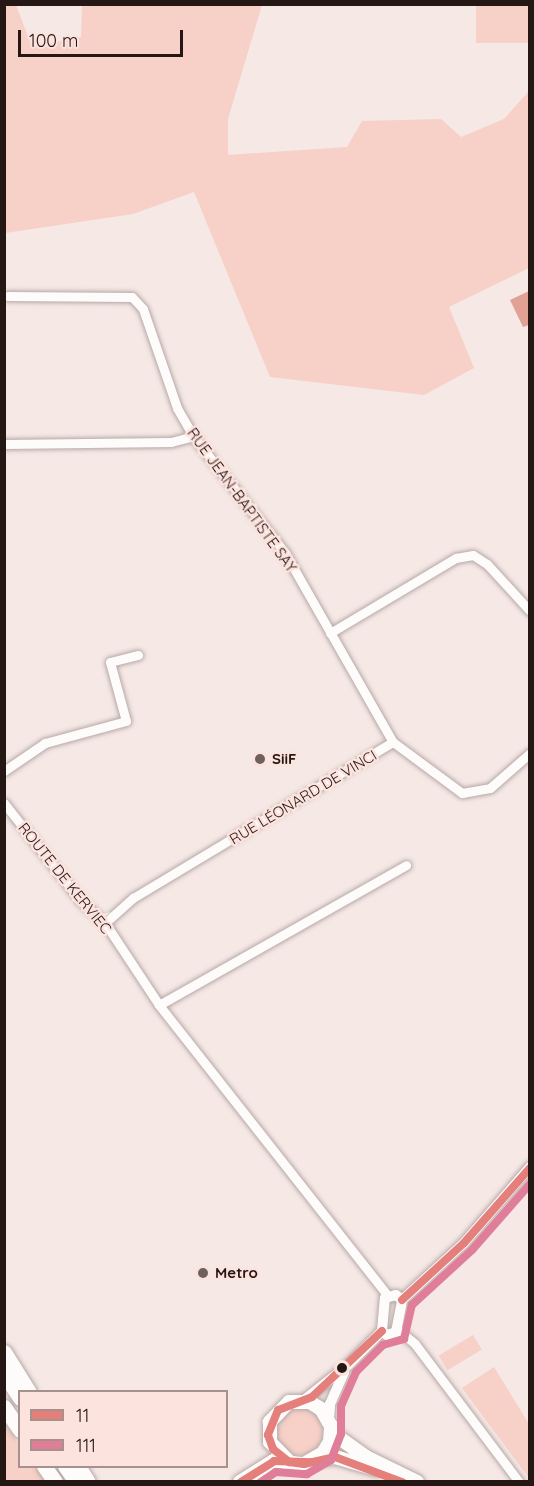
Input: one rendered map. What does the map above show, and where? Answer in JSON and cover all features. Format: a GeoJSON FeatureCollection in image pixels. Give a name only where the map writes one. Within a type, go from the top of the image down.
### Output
{"type":"FeatureCollection","features":[{"type":"Feature","properties":{"kind":"highway"},"geometry":{"type":"LineString","coordinates":[[4,1352],[28,1390]]}},
{"type":"Feature","properties":{"kind":"highway"},"geometry":{"type":"LineString","coordinates":[[4,1374],[18,1395]]}},
{"type":"Feature","properties":{"kind":"highway"},"geometry":{"type":"LineString","coordinates":[[4,1407],[18,1427]]}},
{"type":"Feature","properties":{"kind":"highway"},"geometry":{"type":"LineString","coordinates":[[45,1468],[55,1482]]}},
{"type":"Feature","properties":{"kind":"highway"},"geometry":{"type":"LineString","coordinates":[[66,1468],[76,1482]]}},
{"type":"Feature","properties":{"kind":"highway"},"geometry":{"type":"LineString","coordinates":[[79,1468],[88,1482]]}},
{"type":"Feature","properties":{"kind":"main road"},"geometry":{"type":"LineString","coordinates":[[289,1462],[273,1449],[268,1428],[278,1410],[290,1402],[303,1401],[321,1409],[330,1426],[366,1457],[417,1482]]}},
{"type":"Feature","properties":{"kind":"main road"},"geometry":{"type":"LineString","coordinates":[[317,1459],[327,1448],[330,1426]]}},
{"type":"Feature","properties":{"kind":"main road"},"geometry":{"type":"LineString","coordinates":[[240,1482],[274,1461],[304,1464],[317,1459],[335,1457],[355,1462],[403,1482]]}},
{"type":"Feature","properties":{"kind":"street","name":"RUE JEAN-BAPTISTE SAY"},"geometry":{"type":"LineString","coordinates":[[8,296],[132,297],[143,309],[177,408],[193,436],[285,553],[393,742]]}},
{"type":"Feature","properties":{"kind":"street"},"geometry":{"type":"LineString","coordinates":[[4,444],[171,442],[193,436]]}},
{"type":"Feature","properties":{"kind":"street"},"geometry":{"type":"LineString","coordinates":[[330,633],[456,558],[473,555],[487,564],[530,611]]}},
{"type":"Feature","properties":{"kind":"street"},"geometry":{"type":"LineString","coordinates":[[4,771],[45,743],[126,721],[110,662],[138,655]]}},
{"type":"Feature","properties":{"kind":"street","name":"RUE LÉONARD DE VINCI"},"geometry":{"type":"LineString","coordinates":[[105,923],[134,898],[393,742],[462,793],[490,788],[530,753]]}},
{"type":"Feature","properties":{"kind":"street","name":"ROUTE DE KERVIEC"},"geometry":{"type":"LineString","coordinates":[[4,803],[80,900],[105,923],[159,1005],[386,1300]]}},
{"type":"Feature","properties":{"kind":"street"},"geometry":{"type":"LineString","coordinates":[[159,1005],[406,865]]}},
{"type":"Feature","properties":{"kind":"street"},"geometry":{"type":"LineString","coordinates":[[386,1300],[391,1314],[464,1243],[530,1167]]}},
{"type":"Feature","properties":{"kind":"street"},"geometry":{"type":"LineString","coordinates":[[381,1328],[390,1335],[399,1328],[402,1304],[396,1295],[386,1300]]}},
{"type":"Feature","properties":{"kind":"street"},"geometry":{"type":"LineString","coordinates":[[381,1328],[386,1300]]}},
{"type":"Feature","properties":{"kind":"street"},"geometry":{"type":"LineString","coordinates":[[303,1401],[347,1366],[381,1328],[385,1317],[393,1317],[399,1328],[415,1344],[519,1482]]}},
{"type":"Feature","properties":{"kind":"street"},"geometry":{"type":"LineString","coordinates":[[330,1426],[330,1404],[347,1366]]}},
{"type":"Feature","properties":{"kind":"shaded area"},"geometry":{"type":"Polygon","coordinates":[[[4,5],[16,5],[32,47],[81,37],[82,5],[262,5],[228,119],[228,155],[347,147],[362,121],[441,119],[461,137],[504,119],[529,91],[529,268],[449,307],[474,368],[424,395],[270,377],[194,192],[133,214],[5,233],[4,5]]]}},
{"type":"Feature","properties":{"kind":"shaded area"},"geometry":{"type":"Polygon","coordinates":[[[476,5],[529,5],[529,43],[476,43],[476,5]]]}},
{"type":"Feature","properties":{"kind":"shaded area"},"geometry":{"type":"Polygon","coordinates":[[[529,291],[529,325],[523,327],[510,300],[529,291]]]}},
{"type":"Feature","properties":{"kind":"shaded area"},"geometry":{"type":"Polygon","coordinates":[[[473,1335],[482,1350],[447,1370],[439,1356],[473,1335]]]}},
{"type":"Feature","properties":{"kind":"shaded area"},"geometry":{"type":"Polygon","coordinates":[[[494,1367],[529,1424],[529,1478],[462,1388],[494,1367]]]}},
{"type":"Feature","properties":{"kind":"shaded area"},"geometry":{"type":"Polygon","coordinates":[[[300,1409],[316,1416],[323,1432],[316,1448],[300,1455],[284,1448],[277,1432],[284,1416],[300,1409]]]}},
{"type":"Feature","properties":{"kind":"shaded area"},"geometry":{"type":"Polygon","coordinates":[[[4,1422],[18,1443],[18,1468],[36,1468],[45,1481],[5,1481],[4,1422]]]}},
{"type":"Feature","properties":{"kind":"transit line","name":"11"},"geometry":{"type":"LineString","coordinates":[[402,1300],[464,1243],[530,1168]]}},
{"type":"Feature","properties":{"kind":"transit line","name":"111"},"geometry":{"type":"LineString","coordinates":[[261,1482],[276,1472],[307,1474],[331,1460],[341,1434],[341,1406],[356,1372],[383,1345],[404,1339],[412,1305],[472,1250],[530,1184]]}},
{"type":"Feature","properties":{"kind":"transit line","name":"11"},"geometry":{"type":"LineString","coordinates":[[382,1331],[312,1397],[278,1410],[268,1435],[273,1449],[289,1462],[304,1464],[335,1457],[402,1482]]}},
{"type":"Feature","properties":{"kind":"transit line","name":"11"},"geometry":{"type":"LineString","coordinates":[[241,1482],[274,1461],[311,1462]]}},
{"type":"Feature","properties":{"kind":"place","name":"SiiF"},"geometry":{"type":"Point","coordinates":[260,759]}},
{"type":"Feature","properties":{"kind":"place","name":"Metro"},"geometry":{"type":"Point","coordinates":[203,1273]}}]}
